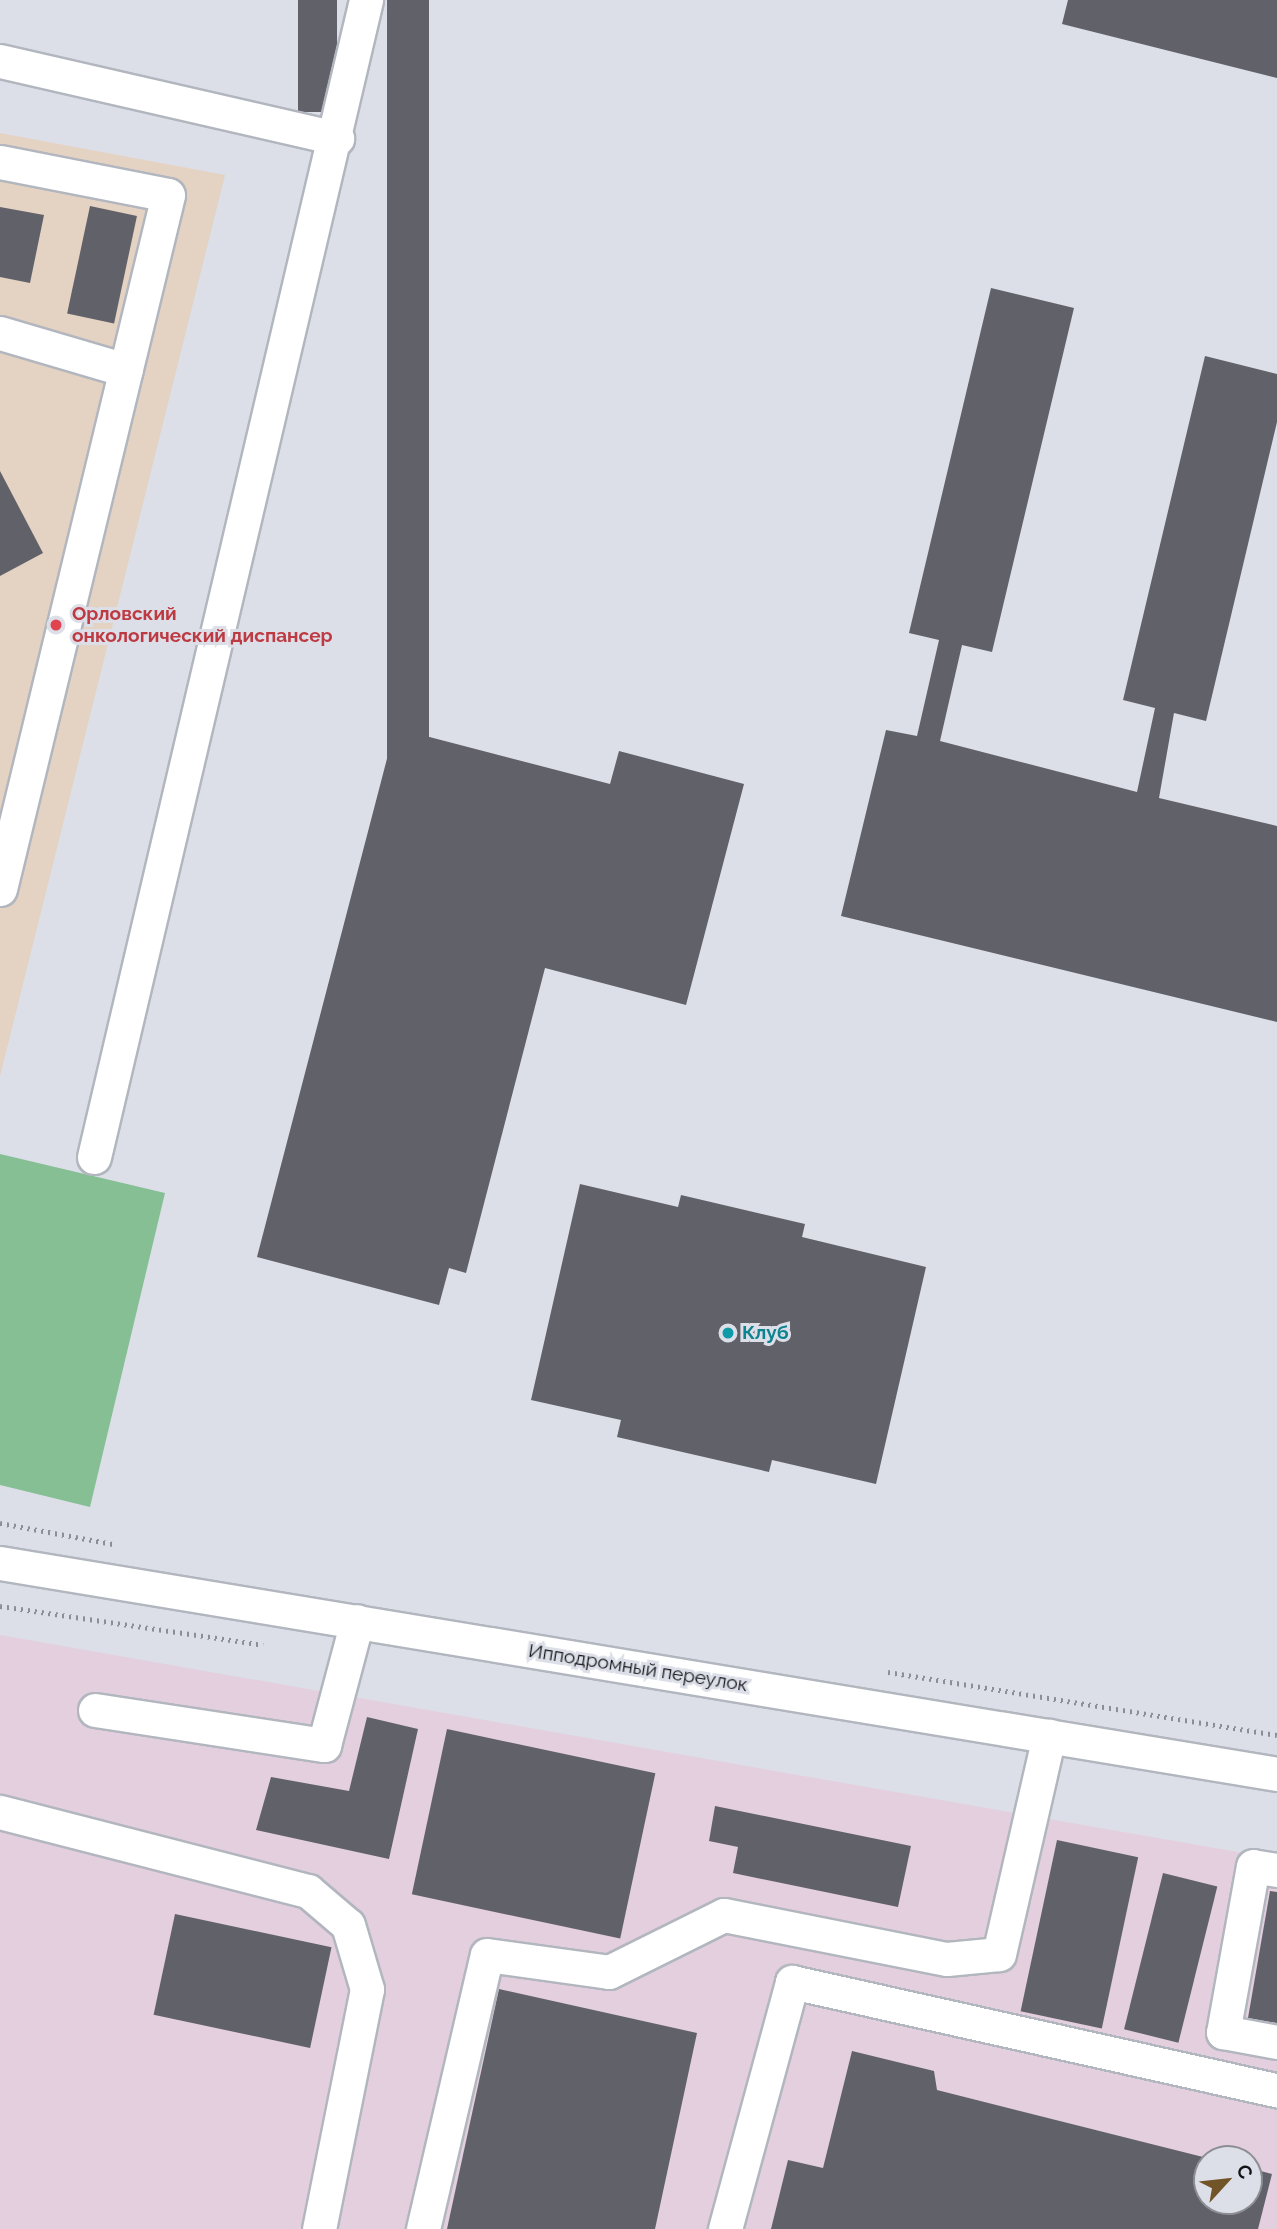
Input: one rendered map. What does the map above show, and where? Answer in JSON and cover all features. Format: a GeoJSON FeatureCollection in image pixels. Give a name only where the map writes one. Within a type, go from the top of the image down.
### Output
{"type":"FeatureCollection","features":[{"type":"Feature","properties":{"kind":"street"},"geometry":{"type":"LineString","coordinates":[[94,1157],[337,138],[366,0]]}},
{"type":"Feature","properties":{"kind":"street"},"geometry":{"type":"LineString","coordinates":[[0,61],[337,138]]}},
{"type":"Feature","properties":{"kind":"street"},"geometry":{"type":"LineString","coordinates":[[0,162],[168,195],[0,889]]}},
{"type":"Feature","properties":{"kind":"street"},"geometry":{"type":"LineString","coordinates":[[0,333],[126,370]]}},
{"type":"Feature","properties":{"kind":"street","name":"Ипподромный переулок"},"geometry":{"type":"LineString","coordinates":[[0,1563],[1277,1774]]}},
{"type":"Feature","properties":{"kind":"street"},"geometry":{"type":"LineString","coordinates":[[95,1710],[324,1745],[357,1622]]}},
{"type":"Feature","properties":{"kind":"street"},"geometry":{"type":"LineString","coordinates":[[423,2229],[487,1955],[609,1972],[724,1915],[947,1959],[999,1954],[1049,1736]]}},
{"type":"Feature","properties":{"kind":"street"},"geometry":{"type":"LineString","coordinates":[[0,1812],[308,1891],[348,1925],[367,1989],[319,2229]]}},
{"type":"Feature","properties":{"kind":"street"},"geometry":{"type":"LineString","coordinates":[[1277,1870],[1253,1866],[1223,2032],[1277,2042]]}},
{"type":"Feature","properties":{"kind":"street"},"geometry":{"type":"LineString","coordinates":[[726,2229],[792,1982],[1277,2090]]}},
{"type":"Feature","properties":{"kind":"shaded area","name":"Орловский онкологический диспансер"},"geometry":{"type":"Polygon","coordinates":[[[0,133],[225,175],[0,1076],[0,133]]]}},
{"type":"Feature","properties":{"kind":"shaded area"},"geometry":{"type":"Polygon","coordinates":[[[0,1635],[1277,1859],[1277,2229],[0,2229],[0,1635]]]}},
{"type":"Feature","properties":{"kind":"green space"},"geometry":{"type":"Polygon","coordinates":[[[0,1154],[165,1193],[90,1507],[0,1485],[0,1154]]]}},
{"type":"Feature","properties":{"kind":"building"},"geometry":{"type":"Polygon","coordinates":[[[298,0],[337,0],[337,112],[298,112],[298,0]]]}},
{"type":"Feature","properties":{"kind":"building"},"geometry":{"type":"Polygon","coordinates":[[[387,0],[429,0],[429,1212],[387,1212],[387,0]]]}},
{"type":"Feature","properties":{"kind":"building"},"geometry":{"type":"Polygon","coordinates":[[[1068,0],[1277,0],[1277,78],[1062,24],[1068,0]]]}},
{"type":"Feature","properties":{"kind":"building"},"geometry":{"type":"Polygon","coordinates":[[[90,206],[137,216],[114,324],[67,314],[90,206]]]}},
{"type":"Feature","properties":{"kind":"building"},"geometry":{"type":"Polygon","coordinates":[[[0,207],[44,215],[30,283],[0,277],[0,207]]]}},
{"type":"Feature","properties":{"kind":"building"},"geometry":{"type":"Polygon","coordinates":[[[991,288],[1074,308],[992,652],[962,645],[940,741],[1137,792],[1155,708],[1123,700],[1205,356],[1277,374],[1277,422],[1206,721],[1174,713],[1159,798],[1277,826],[1277,1022],[841,916],[886,730],[917,736],[939,640],[909,633],[991,288]]]}},
{"type":"Feature","properties":{"kind":"building"},"geometry":{"type":"Polygon","coordinates":[[[0,471],[43,553],[0,576],[0,471]]]}},
{"type":"Feature","properties":{"kind":"building"},"geometry":{"type":"Polygon","coordinates":[[[395,728],[610,784],[619,751],[744,784],[686,1005],[545,968],[466,1273],[449,1268],[439,1305],[257,1257],[395,728]]]}},
{"type":"Feature","properties":{"kind":"building","name":"Клуб"},"geometry":{"type":"Polygon","coordinates":[[[580,1184],[678,1207],[681,1195],[805,1224],[802,1237],[926,1267],[876,1484],[772,1460],[769,1472],[617,1437],[621,1420],[531,1400],[580,1184]]]}},
{"type":"Feature","properties":{"kind":"building"},"geometry":{"type":"Polygon","coordinates":[[[367,1717],[418,1729],[389,1859],[256,1830],[271,1777],[349,1791],[367,1717]]]}},
{"type":"Feature","properties":{"kind":"building"},"geometry":{"type":"Polygon","coordinates":[[[447,1729],[655,1773],[620,1939],[412,1894],[447,1729]]]}},
{"type":"Feature","properties":{"kind":"building"},"geometry":{"type":"Polygon","coordinates":[[[715,1806],[911,1846],[898,1907],[733,1873],[738,1847],[709,1841],[715,1806]]]}},
{"type":"Feature","properties":{"kind":"building"},"geometry":{"type":"Polygon","coordinates":[[[1057,1840],[1138,1857],[1102,2028],[1021,2011],[1057,1840]]]}},
{"type":"Feature","properties":{"kind":"building"},"geometry":{"type":"Polygon","coordinates":[[[1163,1873],[1217,1887],[1178,2043],[1124,2029],[1163,1873]]]}},
{"type":"Feature","properties":{"kind":"building"},"geometry":{"type":"Polygon","coordinates":[[[1270,1891],[1277,1892],[1277,2023],[1248,2018],[1270,1891]]]}},
{"type":"Feature","properties":{"kind":"building"},"geometry":{"type":"Polygon","coordinates":[[[175,1914],[332,1947],[310,2048],[154,2015],[175,1914]]]}},
{"type":"Feature","properties":{"kind":"building"},"geometry":{"type":"Polygon","coordinates":[[[499,1989],[697,2033],[655,2229],[447,2229],[499,1989]]]}},
{"type":"Feature","properties":{"kind":"building"},"geometry":{"type":"Polygon","coordinates":[[[852,2051],[934,2071],[937,2090],[1193,2154],[1193,2215],[1262,2215],[1258,2229],[771,2229],[788,2160],[823,2168],[852,2051]]]}},
{"type":"Feature","properties":{"kind":"building"},"geometry":{"type":"Polygon","coordinates":[[[1263,2172],[1272,2174],[1263,2209],[1263,2172]]]}},
{"type":"Feature","properties":{"kind":"place","name":"Орловский онкологический диспансер"},"geometry":{"type":"Point","coordinates":[56,625]}},
{"type":"Feature","properties":{"kind":"place","name":"Клуб"},"geometry":{"type":"Point","coordinates":[728,1333]}}]}
